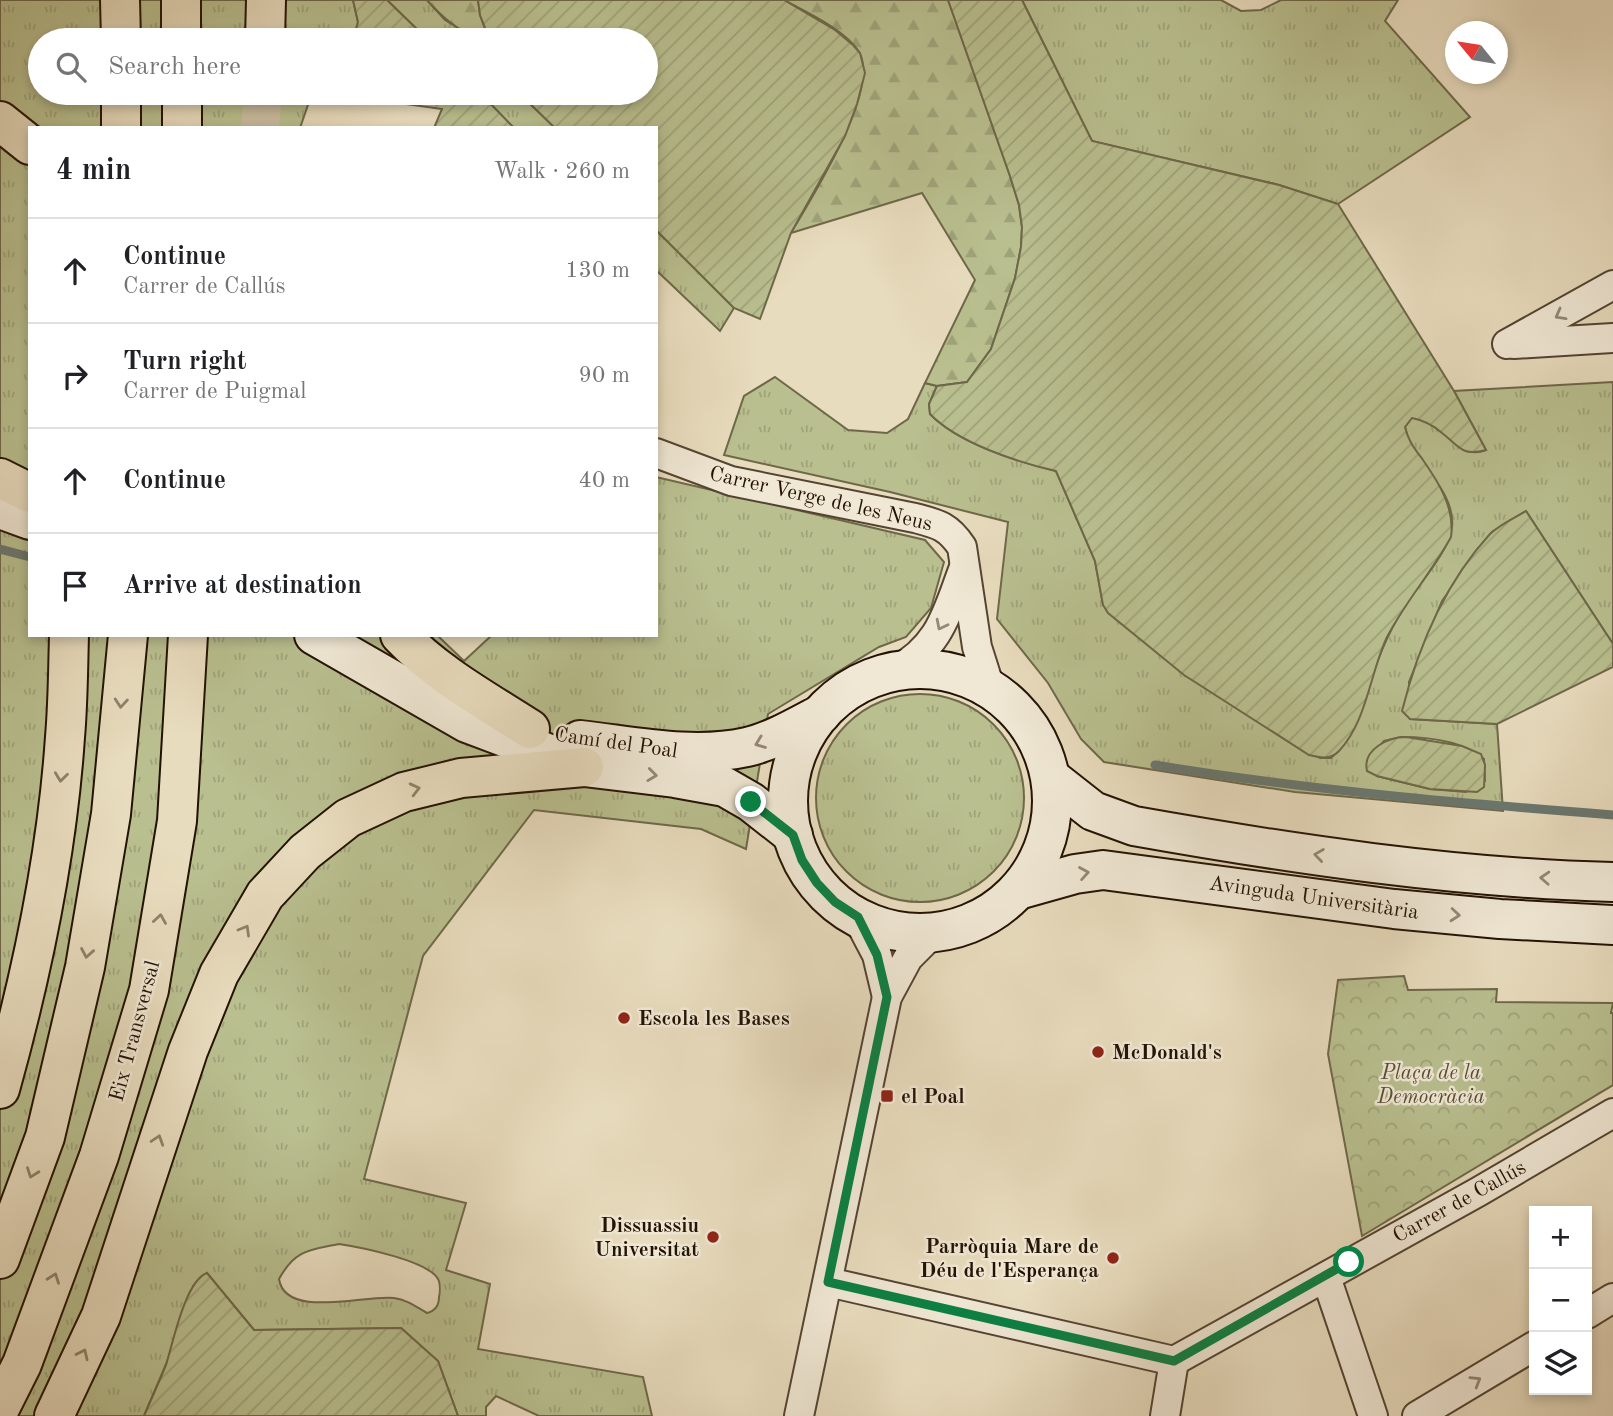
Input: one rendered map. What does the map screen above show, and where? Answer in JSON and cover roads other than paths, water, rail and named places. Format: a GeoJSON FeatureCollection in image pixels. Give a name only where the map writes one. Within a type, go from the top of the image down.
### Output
{"type":"FeatureCollection","features":[{"type":"Feature","properties":{"kind":"highway"},"geometry":{"type":"LineString","coordinates":[[120,0],[121,28]]}},
{"type":"Feature","properties":{"kind":"highway"},"geometry":{"type":"LineString","coordinates":[[181,0],[181,28]]}},
{"type":"Feature","properties":{"kind":"highway"},"geometry":{"type":"LineString","coordinates":[[264,28],[265,0]]}},
{"type":"Feature","properties":{"kind":"highway"},"geometry":{"type":"LineString","coordinates":[[121,105],[121,126]]}},
{"type":"Feature","properties":{"kind":"highway"},"geometry":{"type":"LineString","coordinates":[[182,105],[182,126]]}},
{"type":"Feature","properties":{"kind":"highway"},"geometry":{"type":"LineString","coordinates":[[0,121],[28,143]]}},
{"type":"Feature","properties":{"kind":"highway"},"geometry":{"type":"LineString","coordinates":[[0,478],[28,492]]}},
{"type":"Feature","properties":{"kind":"highway"},"geometry":{"type":"LineString","coordinates":[[0,1089],[20,1013],[51,859],[65,738],[69,637]]}},
{"type":"Feature","properties":{"kind":"highway"},"geometry":{"type":"LineString","coordinates":[[0,1259],[46,1137],[85,967],[111,814],[128,637]]}},
{"type":"Feature","properties":{"kind":"highway"},"geometry":{"type":"LineString","coordinates":[[402,637],[441,672],[530,729]]}},
{"type":"Feature","properties":{"kind":"highway","name":"Eix Transversal"},"geometry":{"type":"LineString","coordinates":[[0,1408],[22,1364],[100,1156],[149,990],[177,821],[187,648]]}},
{"type":"Feature","properties":{"kind":"highway"},"geometry":{"type":"LineString","coordinates":[[54,1416],[101,1316],[188,1051],[219,974],[265,895],[305,852],[348,818],[404,792],[461,778],[584,767]]}},
{"type":"Feature","properties":{"kind":"street"},"geometry":{"type":"LineString","coordinates":[[1613,285],[1507,344],[1613,338]]}},
{"type":"Feature","properties":{"kind":"street","name":"Carrer Verge de les Neus"},"geometry":{"type":"LineString","coordinates":[[658,454],[731,481],[915,518],[942,526],[954,535],[962,547],[977,647],[990,688]]}},
{"type":"Feature","properties":{"kind":"street"},"geometry":{"type":"LineString","coordinates":[[0,494],[28,501]]}},
{"type":"Feature","properties":{"kind":"street"},"geometry":{"type":"LineString","coordinates":[[0,509],[28,519]]}},
{"type":"Feature","properties":{"kind":"street"},"geometry":{"type":"LineString","coordinates":[[895,671],[944,671],[964,676],[990,688],[1012,705],[1030,727],[1043,751],[1051,778],[1052,808],[1047,838],[1036,866],[1018,890],[985,916],[960,927],[933,933],[886,929],[858,917],[835,902],[817,883],[802,860],[793,835],[789,807],[790,778],[802,744],[821,714],[850,690],[915,660],[931,644],[943,625],[966,564]]}},
{"type":"Feature","properties":{"kind":"street","name":"Camí del Poal"},"geometry":{"type":"LineString","coordinates":[[317,637],[467,723],[584,767],[725,787],[751,802],[793,835]]}},
{"type":"Feature","properties":{"kind":"street","name":"Camí del Poal"},"geometry":{"type":"LineString","coordinates":[[345,637],[452,700],[530,729],[578,740],[691,752],[723,751],[750,747],[821,714]]}},
{"type":"Feature","properties":{"kind":"street","name":"Avinguda Universitària"},"geometry":{"type":"LineString","coordinates":[[1051,778],[1093,811],[1115,820],[1148,828],[1402,867],[1613,882]]}},
{"type":"Feature","properties":{"kind":"street","name":"Avinguda Universitària"},"geometry":{"type":"LineString","coordinates":[[1018,890],[1075,874],[1103,870],[1394,909],[1500,919],[1613,925]]}},
{"type":"Feature","properties":{"kind":"street"},"geometry":{"type":"LineString","coordinates":[[858,917],[877,955],[887,997]]}},
{"type":"Feature","properties":{"kind":"street"},"geometry":{"type":"LineString","coordinates":[[799,1416],[887,997],[908,958],[933,933]]}},
{"type":"Feature","properties":{"kind":"street","name":"Carrer de Callús"},"geometry":{"type":"LineString","coordinates":[[1174,1361],[1478,1192],[1613,1113]]}},
{"type":"Feature","properties":{"kind":"street"},"geometry":{"type":"LineString","coordinates":[[1326,1277],[1373,1416]]}},
{"type":"Feature","properties":{"kind":"street"},"geometry":{"type":"LineString","coordinates":[[828,1282],[1174,1361],[1165,1416]]}},
{"type":"Feature","properties":{"kind":"street"},"geometry":{"type":"LineString","coordinates":[[1592,1311],[1613,1298]]}},
{"type":"Feature","properties":{"kind":"street"},"geometry":{"type":"LineString","coordinates":[[1417,1416],[1529,1349]]}},
{"type":"Feature","properties":{"kind":"waterway"},"geometry":{"type":"LineString","coordinates":[[0,549],[28,556]]}},
{"type":"Feature","properties":{"kind":"waterway"},"geometry":{"type":"LineString","coordinates":[[1155,765],[1326,789],[1613,815]]}},
{"type":"Feature","properties":{"kind":"tunnel"},"geometry":{"type":"LineString","coordinates":[[260,126],[262,105]]}},
{"type":"Feature","properties":{"kind":"place","name":"Escola les Bases"},"geometry":{"type":"Point","coordinates":[624,1018]}},
{"type":"Feature","properties":{"kind":"place","name":"McDonald's"},"geometry":{"type":"Point","coordinates":[1098,1052]}},
{"type":"Feature","properties":{"kind":"place","name":"el Poal"},"geometry":{"type":"Point","coordinates":[887,1096]}},
{"type":"Feature","properties":{"kind":"place","name":"Dissuassiu Universitat"},"geometry":{"type":"Point","coordinates":[713,1237]}},
{"type":"Feature","properties":{"kind":"place","name":"Parròquia Mare de Déu de l'Esperança"},"geometry":{"type":"Point","coordinates":[1113,1258]}},
{"type":"Feature","properties":{"kind":"park label","name":"Plaça de la Democràcia"},"geometry":{"type":"Point","coordinates":[1431,1084]}}]}
